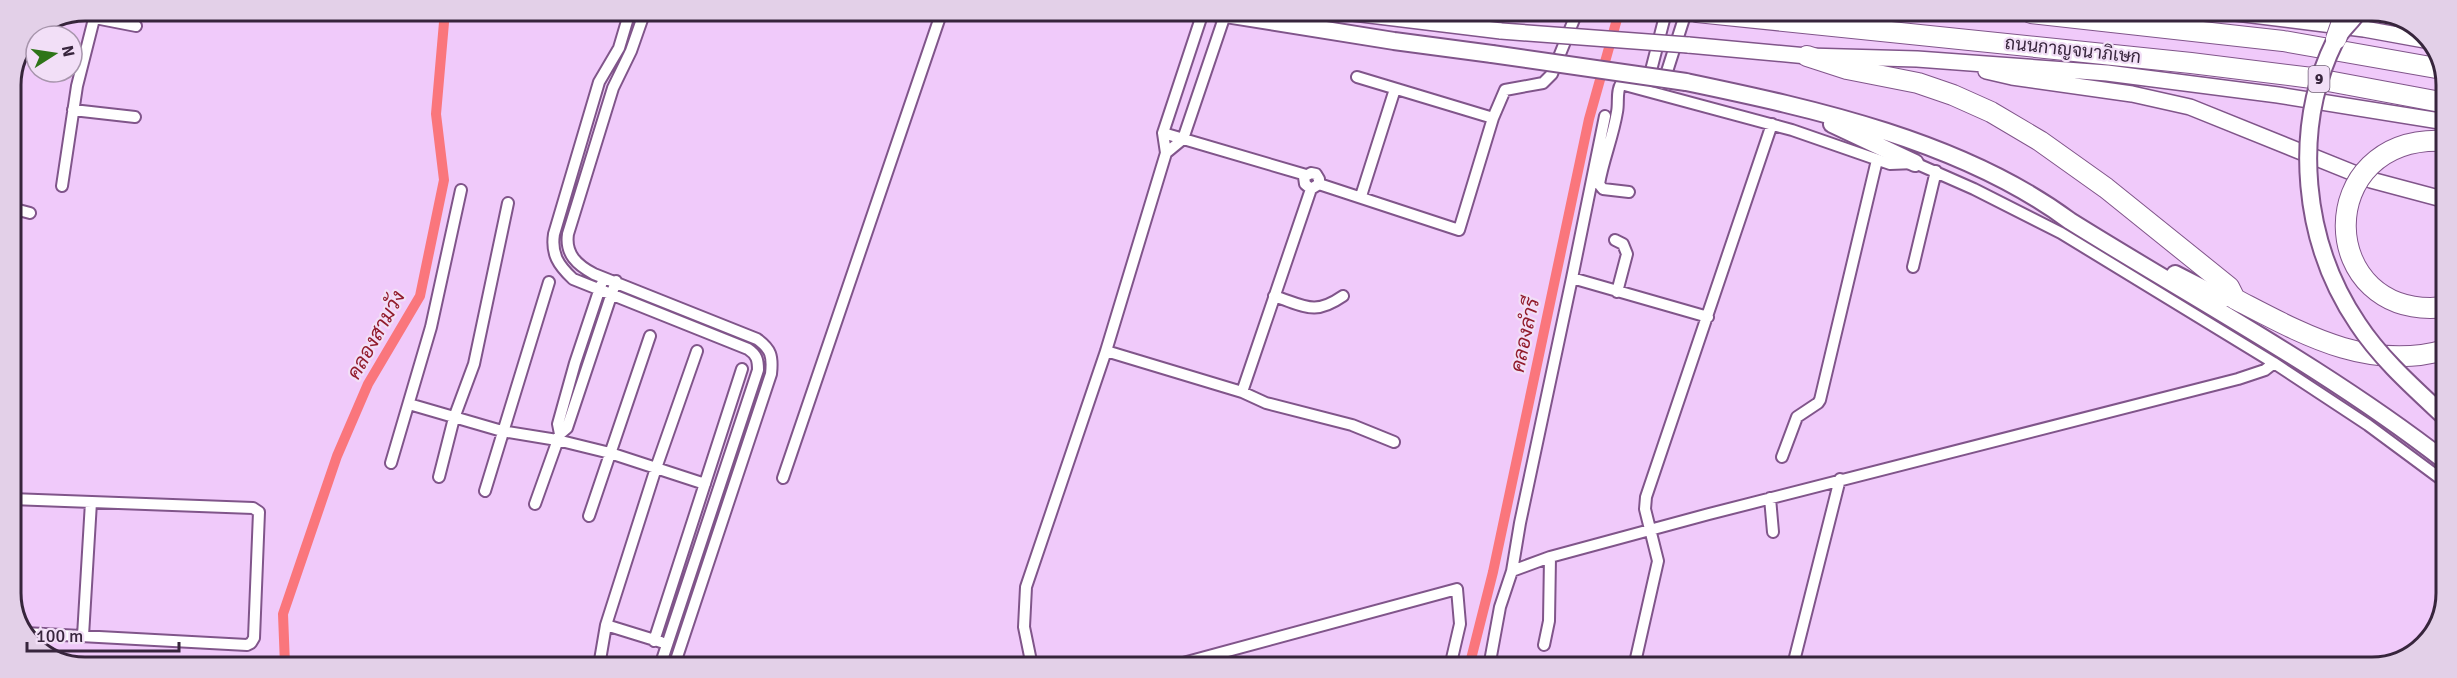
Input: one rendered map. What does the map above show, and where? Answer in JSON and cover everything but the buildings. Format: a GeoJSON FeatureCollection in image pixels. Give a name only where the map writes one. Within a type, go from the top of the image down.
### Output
{"type":"FeatureCollection","features":[{"type":"Feature","properties":{"kind":"highway","name":"ถนนกาญจนาภิเษก"},"geometry":{"type":"LineString","coordinates":[[1784,21],[2191,63],[2312,78],[2436,101]]}},
{"type":"Feature","properties":{"kind":"highway","name":"ถนนกาญจนาภิเษก"},"geometry":{"type":"LineString","coordinates":[[2108,21],[2283,41],[2434,68]]}},
{"type":"Feature","properties":{"kind":"highway"},"geometry":{"type":"LineString","coordinates":[[2336,39],[2342,21]]}},
{"type":"Feature","properties":{"kind":"highway"},"geometry":{"type":"LineString","coordinates":[[1807,56],[1847,69],[1918,83],[1991,112],[2040,141],[2106,188],[2229,287],[2235,298],[2307,336],[2339,348],[2374,354],[2405,356],[2436,351]]}},
{"type":"Feature","properties":{"kind":"highway"},"geometry":{"type":"LineString","coordinates":[[2436,141],[2403,146],[2375,161],[2363,173],[2345,212],[2345,233],[2355,265],[2366,281],[2382,294],[2402,304],[2436,307]]}},
{"type":"Feature","properties":{"kind":"main road"},"geometry":{"type":"LineString","coordinates":[[1269,21],[1686,82],[1788,103],[1899,135],[1977,168],[2098,225],[2156,265],[2220,297],[2235,298]]}},
{"type":"Feature","properties":{"kind":"main road"},"geometry":{"type":"LineString","coordinates":[[1419,21],[1501,31],[1807,56],[1917,59],[2107,73],[2355,106],[2436,120]]}},
{"type":"Feature","properties":{"kind":"main road"},"geometry":{"type":"LineString","coordinates":[[2291,21],[2416,39]]}},
{"type":"Feature","properties":{"kind":"main road"},"geometry":{"type":"LineString","coordinates":[[2351,21],[2336,39],[2316,93],[2309,146],[2311,199],[2321,248],[2340,294],[2359,326],[2393,367],[2436,408]]}},
{"type":"Feature","properties":{"kind":"main road"},"geometry":{"type":"LineString","coordinates":[[1957,63],[2012,77],[2173,102],[2371,180],[2436,197]]}},
{"type":"Feature","properties":{"kind":"main road"},"geometry":{"type":"LineString","coordinates":[[1788,103],[1915,163]]}},
{"type":"Feature","properties":{"kind":"main road"},"geometry":{"type":"LineString","coordinates":[[2045,202],[2070,221],[2318,374],[2436,455]]}},
{"type":"Feature","properties":{"kind":"street"},"geometry":{"type":"LineString","coordinates":[[62,186],[73,110],[94,21]]}},
{"type":"Feature","properties":{"kind":"street"},"geometry":{"type":"LineString","coordinates":[[119,21],[136,26]]}},
{"type":"Feature","properties":{"kind":"street"},"geometry":{"type":"LineString","coordinates":[[628,21],[619,48],[599,82],[552,247],[555,258],[573,279],[748,349],[755,354],[758,361],[758,370],[663,657]]}},
{"type":"Feature","properties":{"kind":"street"},"geometry":{"type":"LineString","coordinates":[[642,21],[608,104],[567,244],[575,261],[582,268],[757,339],[767,346],[773,357],[771,374],[676,657]]}},
{"type":"Feature","properties":{"kind":"street"},"geometry":{"type":"LineString","coordinates":[[783,478],[939,21]]}},
{"type":"Feature","properties":{"kind":"street"},"geometry":{"type":"LineString","coordinates":[[1030,657],[1024,627],[1026,587],[1106,351],[1166,153],[1163,133],[1200,21]]}},
{"type":"Feature","properties":{"kind":"street"},"geometry":{"type":"LineString","coordinates":[[1166,153],[1183,139],[1201,86],[1217,21]]}},
{"type":"Feature","properties":{"kind":"street"},"geometry":{"type":"LineString","coordinates":[[1163,133],[1306,175],[1305,184],[1361,196],[1459,230],[1493,118],[1505,90],[1542,83],[1552,74],[1573,21]]}},
{"type":"Feature","properties":{"kind":"street"},"geometry":{"type":"LineString","coordinates":[[1647,90],[1664,21]]}},
{"type":"Feature","properties":{"kind":"street"},"geometry":{"type":"LineString","coordinates":[[1661,93],[1683,21]]}},
{"type":"Feature","properties":{"kind":"street"},"geometry":{"type":"LineString","coordinates":[[1357,77],[1493,118]]}},
{"type":"Feature","properties":{"kind":"street"},"geometry":{"type":"LineString","coordinates":[[1181,81],[1201,86]]}},
{"type":"Feature","properties":{"kind":"street"},"geometry":{"type":"LineString","coordinates":[[1629,192],[1602,189],[1599,184],[1615,129],[1620,86],[1624,84],[1661,93],[1684,103],[1772,124],[1890,164],[1915,163],[1936,171],[2061,233],[2274,363],[2368,425],[2436,475]]}},
{"type":"Feature","properties":{"kind":"street"},"geometry":{"type":"LineString","coordinates":[[1361,196],[1395,89]]}},
{"type":"Feature","properties":{"kind":"street"},"geometry":{"type":"LineString","coordinates":[[594,100],[608,104]]}},
{"type":"Feature","properties":{"kind":"street"},"geometry":{"type":"LineString","coordinates":[[73,110],[135,117]]}},
{"type":"Feature","properties":{"kind":"street"},"geometry":{"type":"LineString","coordinates":[[1491,657],[1500,607],[1512,571],[1605,116]]}},
{"type":"Feature","properties":{"kind":"street"},"geometry":{"type":"LineString","coordinates":[[1636,657],[1656,574],[1657,551],[1645,509],[1646,496],[1772,124]]}},
{"type":"Feature","properties":{"kind":"street"},"geometry":{"type":"LineString","coordinates":[[1782,457],[1797,417],[1818,403],[1820,399],[1877,160]]}},
{"type":"Feature","properties":{"kind":"street"},"geometry":{"type":"LineString","coordinates":[[1913,267],[1936,171]]}},
{"type":"Feature","properties":{"kind":"street"},"geometry":{"type":"LineString","coordinates":[[1242,392],[1274,296],[1315,187]]}},
{"type":"Feature","properties":{"kind":"street"},"geometry":{"type":"LineString","coordinates":[[391,463],[431,327],[461,190]]}},
{"type":"Feature","properties":{"kind":"street"},"geometry":{"type":"LineString","coordinates":[[439,477],[454,418],[474,364],[508,203]]}},
{"type":"Feature","properties":{"kind":"street"},"geometry":{"type":"LineString","coordinates":[[21,211],[30,213]]}},
{"type":"Feature","properties":{"kind":"street"},"geometry":{"type":"LineString","coordinates":[[1615,240],[1623,244],[1627,255],[1617,292]]}},
{"type":"Feature","properties":{"kind":"street"},"geometry":{"type":"LineString","coordinates":[[559,437],[558,424],[575,363],[604,278]]}},
{"type":"Feature","properties":{"kind":"street"},"geometry":{"type":"LineString","coordinates":[[1572,278],[1708,317]]}},
{"type":"Feature","properties":{"kind":"street"},"geometry":{"type":"LineString","coordinates":[[536,504],[559,437],[567,428],[616,281]]}},
{"type":"Feature","properties":{"kind":"street"},"geometry":{"type":"LineString","coordinates":[[485,491],[549,282]]}},
{"type":"Feature","properties":{"kind":"street"},"geometry":{"type":"LineString","coordinates":[[1274,296],[1314,309],[1325,308],[1343,296]]}},
{"type":"Feature","properties":{"kind":"street"},"geometry":{"type":"LineString","coordinates":[[589,516],[650,336]]}},
{"type":"Feature","properties":{"kind":"street"},"geometry":{"type":"LineString","coordinates":[[601,657],[606,625],[656,468],[697,351]]}},
{"type":"Feature","properties":{"kind":"street"},"geometry":{"type":"LineString","coordinates":[[1106,351],[1242,392],[1266,403],[1352,425],[1394,442]]}},
{"type":"Feature","properties":{"kind":"street"},"geometry":{"type":"LineString","coordinates":[[1512,571],[1550,557],[1771,506],[1840,479],[2238,379],[2265,370],[2274,363]]}},
{"type":"Feature","properties":{"kind":"street"},"geometry":{"type":"LineString","coordinates":[[654,641],[742,369]]}},
{"type":"Feature","properties":{"kind":"street"},"geometry":{"type":"LineString","coordinates":[[409,404],[502,431],[559,437],[705,484]]}},
{"type":"Feature","properties":{"kind":"street"},"geometry":{"type":"LineString","coordinates":[[1795,657],[1840,479]]}},
{"type":"Feature","properties":{"kind":"street"},"geometry":{"type":"LineString","coordinates":[[719,487],[732,491]]}},
{"type":"Feature","properties":{"kind":"street"},"geometry":{"type":"LineString","coordinates":[[21,499],[253,508],[259,512],[254,638],[251,643],[246,645],[36,634]]}},
{"type":"Feature","properties":{"kind":"street"},"geometry":{"type":"LineString","coordinates":[[83,636],[91,502]]}},
{"type":"Feature","properties":{"kind":"street"},"geometry":{"type":"LineString","coordinates":[[1771,506],[1773,532]]}},
{"type":"Feature","properties":{"kind":"street"},"geometry":{"type":"LineString","coordinates":[[1544,645],[1549,621],[1550,557]]}},
{"type":"Feature","properties":{"kind":"street"},"geometry":{"type":"LineString","coordinates":[[1205,657],[1457,589],[1460,624],[1452,657]]}},
{"type":"Feature","properties":{"kind":"street"},"geometry":{"type":"LineString","coordinates":[[606,625],[679,647]]}},
{"type":"Feature","properties":{"kind":"waterway","name":"คลองสามวัง"},"geometry":{"type":"LineString","coordinates":[[285,657],[283,614],[337,456],[368,384],[420,296],[444,180],[436,114],[444,21]]}},
{"type":"Feature","properties":{"kind":"waterway","name":"คลองลำรี"},"geometry":{"type":"LineString","coordinates":[[1472,657],[1493,572],[1589,119],[1616,21]]}}]}
